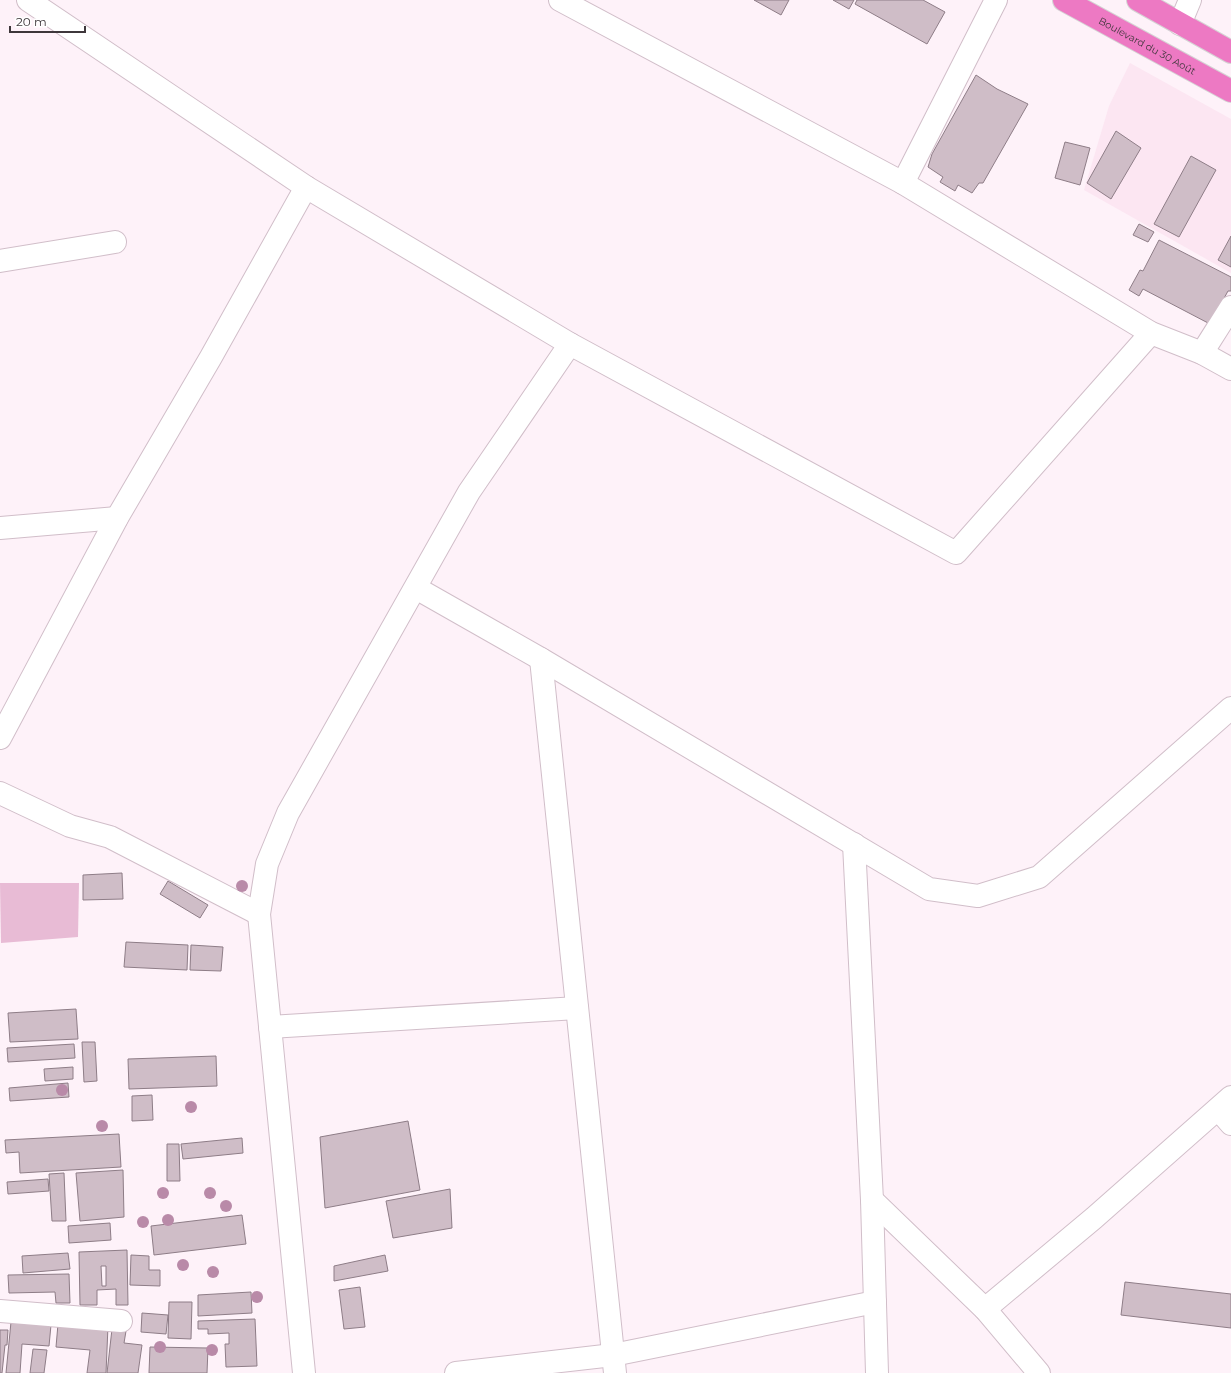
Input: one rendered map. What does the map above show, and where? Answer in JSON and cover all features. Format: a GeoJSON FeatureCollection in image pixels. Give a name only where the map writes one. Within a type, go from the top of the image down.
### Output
{"type":"FeatureCollection","features":[{"type":"Feature","properties":{"kind":"highway","name":"Boulevard du 30 Août"},"geometry":{"type":"LineString","coordinates":[[1064,0],[1231,91]]}},
{"type":"Feature","properties":{"kind":"highway"},"geometry":{"type":"LineString","coordinates":[[1138,0],[1231,52]]}},
{"type":"Feature","properties":{"kind":"highway"},"geometry":{"type":"LineString","coordinates":[[1166,56],[1180,24]]}},
{"type":"Feature","properties":{"kind":"street"},"geometry":{"type":"LineString","coordinates":[[28,0],[306,187],[570,344],[956,553],[1151,333]]}},
{"type":"Feature","properties":{"kind":"street"},"geometry":{"type":"LineString","coordinates":[[560,0],[903,183],[1151,333],[1202,353],[1231,369]]}},
{"type":"Feature","properties":{"kind":"street"},"geometry":{"type":"LineString","coordinates":[[903,183],[996,0]]}},
{"type":"Feature","properties":{"kind":"street"},"geometry":{"type":"LineString","coordinates":[[1180,24],[1190,0]]}},
{"type":"Feature","properties":{"kind":"street"},"geometry":{"type":"LineString","coordinates":[[0,738],[117,518],[306,187]]}},
{"type":"Feature","properties":{"kind":"street"},"geometry":{"type":"LineString","coordinates":[[0,261],[115,242]]}},
{"type":"Feature","properties":{"kind":"street"},"geometry":{"type":"LineString","coordinates":[[1202,353],[1231,307]]}},
{"type":"Feature","properties":{"kind":"street"},"geometry":{"type":"LineString","coordinates":[[304,1373],[259,914],[267,864],[288,814],[469,492],[570,344]]}},
{"type":"Feature","properties":{"kind":"street"},"geometry":{"type":"LineString","coordinates":[[0,528],[117,518]]}},
{"type":"Feature","properties":{"kind":"street"},"geometry":{"type":"LineString","coordinates":[[416,588],[541,659],[929,889],[978,896],[1039,877],[1229,714]]}},
{"type":"Feature","properties":{"kind":"street"},"geometry":{"type":"LineString","coordinates":[[541,659],[614,1364]]}},
{"type":"Feature","properties":{"kind":"street"},"geometry":{"type":"LineString","coordinates":[[0,793],[70,826],[110,837],[259,914]]}},
{"type":"Feature","properties":{"kind":"street"},"geometry":{"type":"LineString","coordinates":[[854,844],[872,1200],[877,1373]]}},
{"type":"Feature","properties":{"kind":"street"},"geometry":{"type":"LineString","coordinates":[[270,1027],[577,1008]]}},
{"type":"Feature","properties":{"kind":"street"},"geometry":{"type":"LineString","coordinates":[[985,1309],[1227,1110]]}},
{"type":"Feature","properties":{"kind":"street"},"geometry":{"type":"LineString","coordinates":[[872,1200],[985,1309],[1039,1373]]}},
{"type":"Feature","properties":{"kind":"street"},"geometry":{"type":"LineString","coordinates":[[456,1373],[614,1364],[875,1302]]}},
{"type":"Feature","properties":{"kind":"street"},"geometry":{"type":"LineString","coordinates":[[0,1311],[121,1321]]}},
{"type":"Feature","properties":{"kind":"shaded area"},"geometry":{"type":"Polygon","coordinates":[[[1130,63],[1231,119],[1231,273],[1084,190],[1109,106],[1130,63]]]}},
{"type":"Feature","properties":{"kind":"shaded area"},"geometry":{"type":"Polygon","coordinates":[[[0,883],[79,883],[78,937],[1,943],[0,883]]]}},
{"type":"Feature","properties":{"kind":"building"},"geometry":{"type":"Polygon","coordinates":[[[754,0],[789,0],[781,15],[754,0]]]}},
{"type":"Feature","properties":{"kind":"building"},"geometry":{"type":"Polygon","coordinates":[[[833,0],[854,0],[849,9],[833,0]]]}},
{"type":"Feature","properties":{"kind":"building"},"geometry":{"type":"Polygon","coordinates":[[[857,0],[923,0],[945,12],[927,44],[855,4],[857,0]]]}},
{"type":"Feature","properties":{"kind":"building"},"geometry":{"type":"Polygon","coordinates":[[[976,75],[997,89],[1028,104],[983,183],[979,183],[972,193],[958,185],[955,191],[940,182],[943,177],[928,167],[932,154],[976,75]]]}},
{"type":"Feature","properties":{"kind":"building"},"geometry":{"type":"Polygon","coordinates":[[[1116,131],[1141,148],[1111,199],[1087,183],[1116,131]]]}},
{"type":"Feature","properties":{"kind":"building"},"geometry":{"type":"Polygon","coordinates":[[[1065,142],[1090,148],[1080,185],[1055,178],[1065,142]]]}},
{"type":"Feature","properties":{"kind":"building"},"geometry":{"type":"Polygon","coordinates":[[[1191,156],[1216,170],[1179,237],[1154,224],[1191,156]]]}},
{"type":"Feature","properties":{"kind":"building"},"geometry":{"type":"Polygon","coordinates":[[[1139,224],[1154,232],[1148,242],[1133,235],[1139,224]]]}},
{"type":"Feature","properties":{"kind":"building"},"geometry":{"type":"Polygon","coordinates":[[[1231,236],[1231,267],[1218,260],[1231,236]]]}},
{"type":"Feature","properties":{"kind":"building"},"geometry":{"type":"Polygon","coordinates":[[[1159,240],[1231,277],[1231,291],[1228,291],[1210,324],[1143,289],[1139,296],[1129,290],[1140,270],[1143,271],[1159,240]]]}},
{"type":"Feature","properties":{"kind":"building"},"geometry":{"type":"Polygon","coordinates":[[[122,873],[123,899],[83,900],[83,875],[122,873]]]}},
{"type":"Feature","properties":{"kind":"building"},"geometry":{"type":"Polygon","coordinates":[[[168,881],[208,905],[200,918],[160,894],[168,881]]]}},
{"type":"Feature","properties":{"kind":"building"},"geometry":{"type":"Polygon","coordinates":[[[126,942],[188,945],[187,970],[124,967],[126,942]]]}},
{"type":"Feature","properties":{"kind":"building"},"geometry":{"type":"Polygon","coordinates":[[[191,945],[223,947],[221,971],[190,970],[191,945]]]}},
{"type":"Feature","properties":{"kind":"building"},"geometry":{"type":"Polygon","coordinates":[[[76,1009],[78,1039],[10,1042],[8,1013],[76,1009]]]}},
{"type":"Feature","properties":{"kind":"building"},"geometry":{"type":"Polygon","coordinates":[[[82,1042],[95,1042],[97,1081],[84,1082],[82,1042]]]}},
{"type":"Feature","properties":{"kind":"building"},"geometry":{"type":"Polygon","coordinates":[[[74,1044],[75,1058],[8,1062],[7,1048],[74,1044]]]}},
{"type":"Feature","properties":{"kind":"building"},"geometry":{"type":"Polygon","coordinates":[[[216,1056],[217,1086],[129,1089],[128,1059],[216,1056]]]}},
{"type":"Feature","properties":{"kind":"building"},"geometry":{"type":"Polygon","coordinates":[[[73,1067],[73,1079],[45,1081],[44,1069],[73,1067]]]}},
{"type":"Feature","properties":{"kind":"building"},"geometry":{"type":"Polygon","coordinates":[[[68,1083],[69,1097],[10,1101],[9,1088],[68,1083]]]}},
{"type":"Feature","properties":{"kind":"building"},"geometry":{"type":"Polygon","coordinates":[[[152,1095],[153,1120],[132,1121],[132,1096],[152,1095]]]}},
{"type":"Feature","properties":{"kind":"building"},"geometry":{"type":"Polygon","coordinates":[[[408,1121],[420,1190],[325,1208],[320,1137],[408,1121]]]}},
{"type":"Feature","properties":{"kind":"building"},"geometry":{"type":"Polygon","coordinates":[[[119,1134],[121,1167],[20,1173],[19,1152],[6,1153],[5,1140],[119,1134]]]}},
{"type":"Feature","properties":{"kind":"building"},"geometry":{"type":"Polygon","coordinates":[[[242,1138],[243,1153],[183,1159],[181,1144],[242,1138]]]}},
{"type":"Feature","properties":{"kind":"building"},"geometry":{"type":"Polygon","coordinates":[[[167,1144],[179,1144],[180,1181],[167,1181],[167,1144]]]}},
{"type":"Feature","properties":{"kind":"building"},"geometry":{"type":"Polygon","coordinates":[[[123,1170],[124,1217],[80,1221],[76,1173],[123,1170]]]}},
{"type":"Feature","properties":{"kind":"building"},"geometry":{"type":"Polygon","coordinates":[[[64,1173],[66,1221],[52,1221],[49,1174],[64,1173]]]}},
{"type":"Feature","properties":{"kind":"building"},"geometry":{"type":"Polygon","coordinates":[[[48,1179],[49,1191],[8,1194],[7,1182],[48,1179]]]}},
{"type":"Feature","properties":{"kind":"building"},"geometry":{"type":"Polygon","coordinates":[[[450,1189],[452,1228],[393,1238],[386,1201],[450,1189]]]}},
{"type":"Feature","properties":{"kind":"building"},"geometry":{"type":"Polygon","coordinates":[[[242,1215],[246,1244],[154,1255],[151,1226],[242,1215]]]}},
{"type":"Feature","properties":{"kind":"building"},"geometry":{"type":"Polygon","coordinates":[[[110,1223],[111,1240],[69,1243],[68,1226],[110,1223]]]}},
{"type":"Feature","properties":{"kind":"building"},"geometry":{"type":"Polygon","coordinates":[[[127,1250],[128,1305],[116,1305],[116,1289],[97,1290],[97,1305],[80,1305],[79,1252],[127,1250]],[[101,1266],[102,1286],[106,1286],[106,1266],[101,1266]]]}},
{"type":"Feature","properties":{"kind":"building"},"geometry":{"type":"Polygon","coordinates":[[[68,1253],[70,1269],[23,1273],[22,1256],[68,1253]]]}},
{"type":"Feature","properties":{"kind":"building"},"geometry":{"type":"Polygon","coordinates":[[[131,1255],[149,1256],[149,1270],[160,1270],[160,1286],[130,1285],[131,1255]]]}},
{"type":"Feature","properties":{"kind":"building"},"geometry":{"type":"Polygon","coordinates":[[[385,1255],[388,1271],[334,1281],[334,1266],[385,1255]]]}},
{"type":"Feature","properties":{"kind":"building"},"geometry":{"type":"Polygon","coordinates":[[[69,1274],[70,1303],[56,1303],[55,1292],[9,1293],[8,1275],[69,1274]]]}},
{"type":"Feature","properties":{"kind":"building"},"geometry":{"type":"Polygon","coordinates":[[[1125,1282],[1231,1294],[1231,1328],[1121,1315],[1125,1282]]]}},
{"type":"Feature","properties":{"kind":"building"},"geometry":{"type":"Polygon","coordinates":[[[360,1287],[365,1327],[344,1329],[339,1290],[360,1287]]]}},
{"type":"Feature","properties":{"kind":"building"},"geometry":{"type":"Polygon","coordinates":[[[251,1292],[252,1313],[198,1316],[198,1295],[251,1292]]]}},
{"type":"Feature","properties":{"kind":"building"},"geometry":{"type":"Polygon","coordinates":[[[169,1302],[192,1302],[191,1339],[168,1338],[169,1302]]]}},
{"type":"Feature","properties":{"kind":"building"},"geometry":{"type":"Polygon","coordinates":[[[142,1313],[168,1315],[166,1334],[141,1332],[142,1313]]]}},
{"type":"Feature","properties":{"kind":"building"},"geometry":{"type":"Polygon","coordinates":[[[255,1319],[257,1366],[226,1367],[225,1344],[229,1344],[229,1333],[208,1334],[208,1329],[198,1329],[198,1321],[255,1319]]]}},
{"type":"Feature","properties":{"kind":"building"},"geometry":{"type":"Polygon","coordinates":[[[11,1322],[51,1325],[49,1346],[22,1344],[20,1373],[6,1373],[11,1322]]]}},
{"type":"Feature","properties":{"kind":"building"},"geometry":{"type":"Polygon","coordinates":[[[58,1324],[108,1326],[106,1373],[87,1373],[90,1350],[56,1347],[58,1324]]]}},
{"type":"Feature","properties":{"kind":"building"},"geometry":{"type":"Polygon","coordinates":[[[112,1329],[126,1331],[124,1343],[142,1345],[138,1373],[107,1373],[112,1329]]]}},
{"type":"Feature","properties":{"kind":"building"},"geometry":{"type":"Polygon","coordinates":[[[0,1330],[8,1330],[2,1373],[0,1373],[0,1330]]]}},
{"type":"Feature","properties":{"kind":"building"},"geometry":{"type":"Polygon","coordinates":[[[150,1347],[208,1348],[207,1373],[149,1373],[150,1347]]]}},
{"type":"Feature","properties":{"kind":"building"},"geometry":{"type":"Polygon","coordinates":[[[33,1349],[47,1350],[44,1373],[30,1373],[33,1349]]]}}]}
